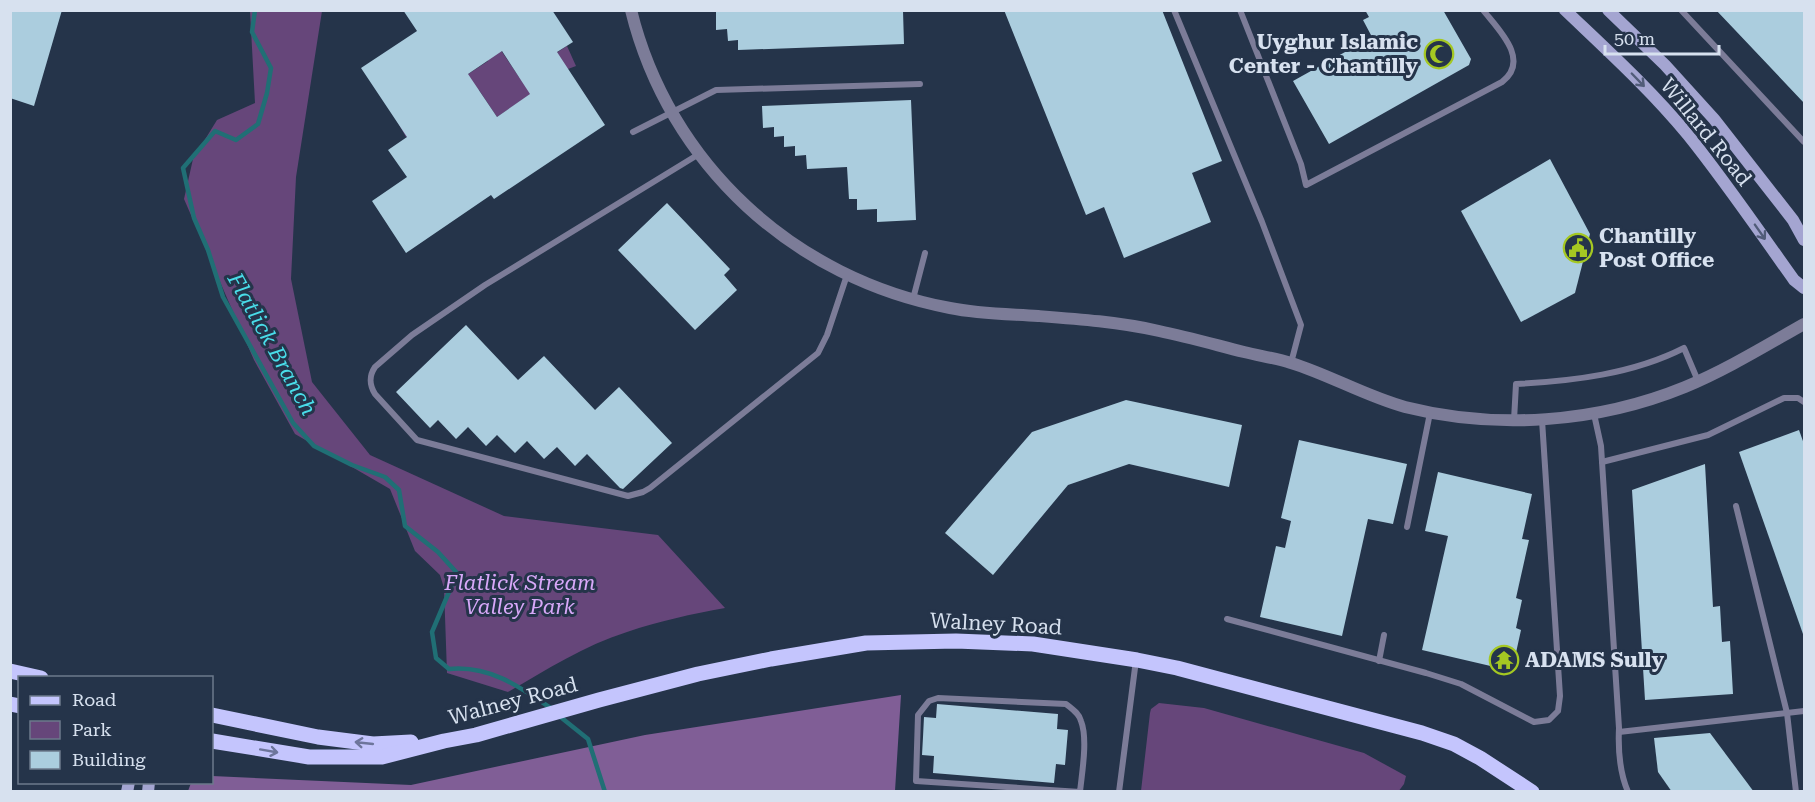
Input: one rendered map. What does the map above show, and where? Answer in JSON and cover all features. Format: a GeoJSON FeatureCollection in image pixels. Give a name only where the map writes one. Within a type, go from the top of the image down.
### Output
{"type":"FeatureCollection","features":[{"type":"Feature","properties":{"kind":"main road","name":"Willard Road"},"geometry":{"type":"LineString","coordinates":[[1565,10],[1638,80],[1686,134],[1725,183],[1794,279],[1804,288]]}},
{"type":"Feature","properties":{"kind":"main road","name":"Willard Road"},"geometry":{"type":"LineString","coordinates":[[1608,10],[1665,65],[1714,119],[1792,220],[1804,240]]}},
{"type":"Feature","properties":{"kind":"main road","name":"Walney Road"},"geometry":{"type":"LineString","coordinates":[[213,741],[309,758],[382,756],[476,735],[599,700],[740,665],[866,643],[956,641],[1022,644],[1079,650],[1177,668],[1422,733],[1454,744],[1532,792]]}},
{"type":"Feature","properties":{"kind":"main road"},"geometry":{"type":"LineString","coordinates":[[10,671],[32,676]]}},
{"type":"Feature","properties":{"kind":"main road","name":"Walney Road"},"geometry":{"type":"LineString","coordinates":[[213,714],[318,737],[373,744],[444,741]]}},
{"type":"Feature","properties":{"kind":"street"},"geometry":{"type":"LineString","coordinates":[[631,10],[650,69],[671,111],[699,154],[725,186],[762,221],[805,252],[866,285],[913,300],[976,312],[1097,321],[1158,331],[1291,363],[1385,401],[1431,412],[1477,419],[1514,420],[1542,420],[1594,414],[1641,403],[1698,381],[1804,324]]}},
{"type":"Feature","properties":{"kind":"lane"},"geometry":{"type":"LineString","coordinates":[[1174,10],[1262,222],[1301,325],[1291,363]]}},
{"type":"Feature","properties":{"kind":"lane"},"geometry":{"type":"LineString","coordinates":[[1240,10],[1302,164],[1306,185],[1509,77],[1514,60],[1508,41],[1483,10]]}},
{"type":"Feature","properties":{"kind":"lane"},"geometry":{"type":"LineString","coordinates":[[1681,10],[1804,142]]}},
{"type":"Feature","properties":{"kind":"lane"},"geometry":{"type":"LineString","coordinates":[[633,132],[716,90],[920,84]]}},
{"type":"Feature","properties":{"kind":"lane"},"geometry":{"type":"LineString","coordinates":[[699,154],[485,285],[412,335],[371,373],[371,388],[375,394],[417,440],[628,496],[635,495],[650,488],[818,353],[828,335],[847,275]]}},
{"type":"Feature","properties":{"kind":"lane"},"geometry":{"type":"LineString","coordinates":[[913,300],[925,253]]}},
{"type":"Feature","properties":{"kind":"lane"},"geometry":{"type":"LineString","coordinates":[[1514,420],[1516,384],[1572,380],[1602,375],[1668,356],[1684,348],[1698,381]]}},
{"type":"Feature","properties":{"kind":"lane"},"geometry":{"type":"LineString","coordinates":[[1602,462],[1708,435],[1784,398],[1798,398],[1804,402]]}},
{"type":"Feature","properties":{"kind":"lane"},"geometry":{"type":"LineString","coordinates":[[1407,527],[1431,412]]}},
{"type":"Feature","properties":{"kind":"lane"},"geometry":{"type":"LineString","coordinates":[[1594,414],[1601,446],[1620,764],[1628,792]]}},
{"type":"Feature","properties":{"kind":"lane"},"geometry":{"type":"LineString","coordinates":[[1227,619],[1426,673],[1461,684],[1534,722],[1549,720],[1558,711],[1560,696],[1542,420]]}},
{"type":"Feature","properties":{"kind":"lane"},"geometry":{"type":"LineString","coordinates":[[1736,506],[1787,713],[1796,792]]}},
{"type":"Feature","properties":{"kind":"lane"},"geometry":{"type":"LineString","coordinates":[[1379,661],[1384,635]]}},
{"type":"Feature","properties":{"kind":"lane"},"geometry":{"type":"LineString","coordinates":[[1119,792],[1137,660]]}},
{"type":"Feature","properties":{"kind":"lane"},"geometry":{"type":"LineString","coordinates":[[938,698],[1065,704],[1081,719],[1084,732],[1080,791],[916,782],[918,715],[929,701],[938,698]]}},
{"type":"Feature","properties":{"kind":"lane"},"geometry":{"type":"LineString","coordinates":[[1619,732],[1804,711]]}},
{"type":"Feature","properties":{"kind":"green space","name":"Flatlick Stream Valley Park"},"geometry":{"type":"Polygon","coordinates":[[[250,11],[322,11],[296,177],[291,279],[312,382],[370,455],[504,516],[658,535],[725,608],[663,621],[611,637],[508,692],[447,673],[444,588],[440,575],[415,551],[390,489],[295,434],[254,360],[184,199],[193,159],[217,120],[255,103],[250,11]]]}},
{"type":"Feature","properties":{"kind":"green space"},"geometry":{"type":"Polygon","coordinates":[[[484,25],[519,77],[567,46],[576,66],[568,69],[497,117],[479,90],[406,137],[397,121],[488,61],[484,25]]]}},
{"type":"Feature","properties":{"kind":"green space"},"geometry":{"type":"Polygon","coordinates":[[[1159,703],[1204,708],[1364,753],[1406,776],[1404,784],[1398,792],[1382,790],[1382,792],[1141,791],[1150,713],[1151,709],[1159,703]]]}},
{"type":"Feature","properties":{"kind":"shaded area"},"geometry":{"type":"Polygon","coordinates":[[[901,695],[895,791],[188,791],[191,784],[213,784],[213,776],[411,785],[645,735],[901,695]]]}},
{"type":"Feature","properties":{"kind":"building"},"geometry":{"type":"Polygon","coordinates":[[[10,10],[62,10],[34,106],[10,98],[10,10]]]}},
{"type":"Feature","properties":{"kind":"building"},"geometry":{"type":"Polygon","coordinates":[[[403,10],[552,10],[573,42],[557,52],[605,125],[494,199],[491,195],[406,253],[372,201],[407,177],[388,150],[407,137],[361,68],[417,31],[403,10]],[[502,51],[468,74],[497,117],[530,94],[502,51]]]}},
{"type":"Feature","properties":{"kind":"building"},"geometry":{"type":"Polygon","coordinates":[[[716,10],[903,11],[904,44],[738,50],[738,40],[728,41],[727,29],[716,30],[716,10]]]}},
{"type":"Feature","properties":{"kind":"building"},"geometry":{"type":"Polygon","coordinates":[[[1004,10],[1162,10],[1222,161],[1192,173],[1211,222],[1124,258],[1104,207],[1086,215],[1004,10]]]}},
{"type":"Feature","properties":{"kind":"building"},"geometry":{"type":"Polygon","coordinates":[[[1365,10],[1443,10],[1471,59],[1469,65],[1329,144],[1293,81],[1372,37],[1363,20],[1369,17],[1365,10]]]}},
{"type":"Feature","properties":{"kind":"building"},"geometry":{"type":"Polygon","coordinates":[[[1716,10],[1804,10],[1804,103],[1735,30],[1716,10]]]}},
{"type":"Feature","properties":{"kind":"building"},"geometry":{"type":"Polygon","coordinates":[[[911,100],[916,220],[877,222],[877,209],[857,210],[857,199],[849,199],[847,167],[807,169],[806,155],[795,156],[795,146],[784,147],[784,136],[774,137],[774,127],[763,128],[762,106],[911,100]]]}},
{"type":"Feature","properties":{"kind":"building"},"geometry":{"type":"Polygon","coordinates":[[[1550,159],[1590,234],[1575,293],[1521,322],[1461,211],[1550,159]]]}},
{"type":"Feature","properties":{"kind":"building"},"geometry":{"type":"Polygon","coordinates":[[[667,203],[730,269],[724,275],[737,290],[695,330],[618,250],[667,203]]]}},
{"type":"Feature","properties":{"kind":"building"},"geometry":{"type":"Polygon","coordinates":[[[466,325],[518,380],[544,356],[595,410],[619,387],[672,443],[623,489],[587,454],[575,466],[557,447],[544,459],[527,441],[515,453],[497,435],[486,446],[468,427],[456,439],[438,420],[430,428],[396,392],[466,325]]]}},
{"type":"Feature","properties":{"kind":"building"},"geometry":{"type":"Polygon","coordinates":[[[1126,400],[1242,425],[1229,487],[1129,464],[1068,485],[993,575],[945,533],[1032,432],[1126,400]]]}},
{"type":"Feature","properties":{"kind":"building"},"geometry":{"type":"Polygon","coordinates":[[[1799,430],[1804,444],[1804,634],[1739,452],[1799,430]]]}},
{"type":"Feature","properties":{"kind":"building"},"geometry":{"type":"Polygon","coordinates":[[[1299,440],[1407,464],[1393,524],[1368,519],[1342,636],[1260,617],[1276,546],[1285,548],[1291,521],[1281,518],[1299,440]]]}},
{"type":"Feature","properties":{"kind":"building"},"geometry":{"type":"Polygon","coordinates":[[[1705,464],[1713,607],[1720,606],[1722,642],[1730,641],[1733,694],[1645,700],[1632,490],[1705,464]]]}},
{"type":"Feature","properties":{"kind":"building"},"geometry":{"type":"Polygon","coordinates":[[[1438,472],[1532,494],[1522,539],[1529,540],[1516,598],[1522,600],[1516,628],[1521,630],[1512,671],[1422,650],[1448,536],[1425,531],[1438,472]]]}},
{"type":"Feature","properties":{"kind":"building"},"geometry":{"type":"Polygon","coordinates":[[[937,704],[1058,714],[1057,729],[1068,730],[1065,765],[1056,764],[1054,783],[933,773],[934,756],[922,755],[924,717],[936,718],[937,704]]]}},
{"type":"Feature","properties":{"kind":"building"},"geometry":{"type":"Polygon","coordinates":[[[1710,733],[1754,792],[1672,792],[1658,772],[1654,738],[1710,733]]]}},
{"type":"Feature","properties":{"kind":"waterway","name":"Flatlick Branch"},"geometry":{"type":"LineString","coordinates":[[255,10],[252,32],[271,68],[258,124],[236,140],[215,131],[183,168],[194,218],[208,250],[223,297],[293,423],[314,446],[352,465],[385,477],[399,490],[405,526],[438,552],[457,573],[432,632],[436,658],[449,669],[478,670],[504,679],[552,709]]}},
{"type":"Feature","properties":{"kind":"waterway","name":"Flatlick Branch"},"geometry":{"type":"LineString","coordinates":[[558,715],[588,739],[605,792]]}},
{"type":"Feature","properties":{"kind":"place","name":"Uyghur Islamic Center - Chantilly"},"geometry":{"type":"Point","coordinates":[1439,54]}},
{"type":"Feature","properties":{"kind":"place","name":"Chantilly Post Office"},"geometry":{"type":"Point","coordinates":[1578,248]}},
{"type":"Feature","properties":{"kind":"place","name":"ADAMS Sully"},"geometry":{"type":"Point","coordinates":[1504,660]}}]}
